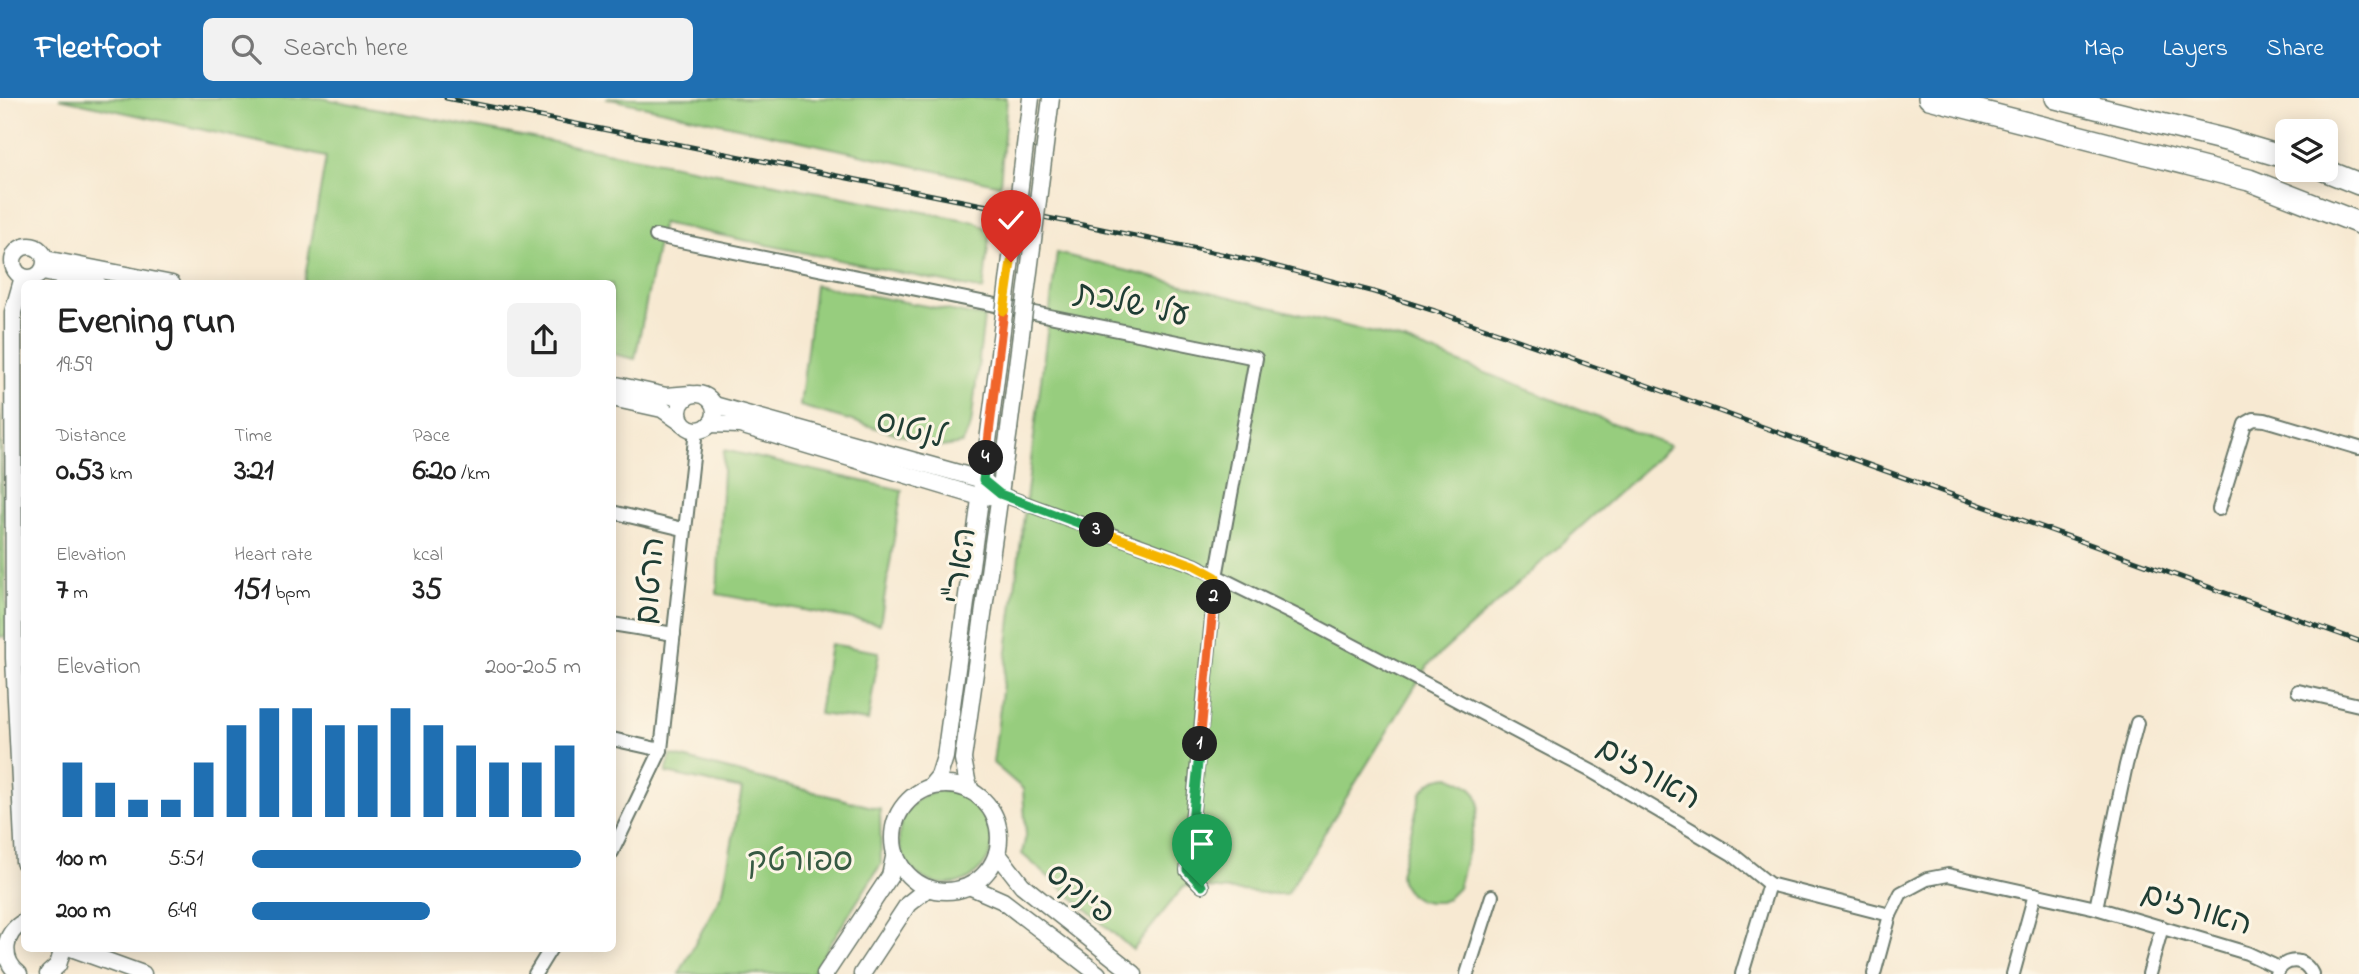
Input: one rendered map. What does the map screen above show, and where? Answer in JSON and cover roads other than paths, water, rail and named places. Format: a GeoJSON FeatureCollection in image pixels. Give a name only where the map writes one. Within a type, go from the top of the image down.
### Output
{"type":"FeatureCollection","features":[{"type":"Feature","properties":{"kind":"highway"},"geometry":{"type":"LineString","coordinates":[[1929,98],[2249,180],[2359,223]]}},
{"type":"Feature","properties":{"kind":"highway"},"geometry":{"type":"LineString","coordinates":[[2056,98],[2275,154]]}},
{"type":"Feature","properties":{"kind":"highway"},"geometry":{"type":"LineString","coordinates":[[2338,176],[2359,184]]}},
{"type":"Feature","properties":{"kind":"highway"},"geometry":{"type":"LineString","coordinates":[[2249,180],[2359,233]]}},
{"type":"Feature","properties":{"kind":"street","name":"האר\"י"},"geometry":{"type":"LineString","coordinates":[[930,787],[939,776],[945,757],[1031,98]]}},
{"type":"Feature","properties":{"kind":"street","name":"האר\"י"},"geometry":{"type":"LineString","coordinates":[[971,791],[963,759],[1051,98]]}},
{"type":"Feature","properties":{"kind":"street","name":"עלי שלכת"},"geometry":{"type":"LineString","coordinates":[[656,236],[1256,358],[1216,577]]}},
{"type":"Feature","properties":{"kind":"street"},"geometry":{"type":"LineString","coordinates":[[23,267],[80,280]]}},
{"type":"Feature","properties":{"kind":"street"},"geometry":{"type":"LineString","coordinates":[[23,267],[137,280]]}},
{"type":"Feature","properties":{"kind":"street"},"geometry":{"type":"LineString","coordinates":[[21,732],[13,312],[23,267]]}},
{"type":"Feature","properties":{"kind":"street"},"geometry":{"type":"LineString","coordinates":[[616,385],[666,396],[691,394],[702,394],[707,396],[714,405],[715,415],[696,426],[678,412],[679,406],[691,394]]}},
{"type":"Feature","properties":{"kind":"street","name":"לנטוס"},"geometry":{"type":"LineString","coordinates":[[616,399],[663,409],[696,426],[740,425],[946,479],[983,480],[1000,494]]}},
{"type":"Feature","properties":{"kind":"street","name":"לנטוס"},"geometry":{"type":"LineString","coordinates":[[714,405],[946,479],[981,497],[1000,494]]}},
{"type":"Feature","properties":{"kind":"street"},"geometry":{"type":"LineString","coordinates":[[2219,509],[2245,424],[2254,419],[2359,448]]}},
{"type":"Feature","properties":{"kind":"street","name":"הרטום"},"geometry":{"type":"LineString","coordinates":[[616,844],[661,750],[696,426]]}},
{"type":"Feature","properties":{"kind":"street"},"geometry":{"type":"LineString","coordinates":[[977,526],[974,515],[946,479],[974,462],[989,434]]}},
{"type":"Feature","properties":{"kind":"street","name":"האורזים"},"geometry":{"type":"LineString","coordinates":[[1000,494],[1194,565],[1305,620],[1593,772],[1732,854],[1769,884],[1889,915],[1901,893],[1927,878],[1948,875],[2096,908],[2162,927],[2247,953],[2277,971]]}},
{"type":"Feature","properties":{"kind":"street"},"geometry":{"type":"LineString","coordinates":[[616,513],[683,529]]}},
{"type":"Feature","properties":{"kind":"street"},"geometry":{"type":"LineString","coordinates":[[1202,886],[1187,870],[1216,577]]}},
{"type":"Feature","properties":{"kind":"street"},"geometry":{"type":"LineString","coordinates":[[616,625],[674,634]]}},
{"type":"Feature","properties":{"kind":"street"},"geometry":{"type":"LineString","coordinates":[[2298,691],[2359,705]]}},
{"type":"Feature","properties":{"kind":"street"},"geometry":{"type":"LineString","coordinates":[[2096,908],[2137,723]]}},
{"type":"Feature","properties":{"kind":"street"},"geometry":{"type":"LineString","coordinates":[[616,740],[661,750]]}},
{"type":"Feature","properties":{"kind":"street"},"geometry":{"type":"LineString","coordinates":[[825,974],[887,882],[895,853],[894,829],[909,800],[930,787],[947,785],[971,791],[984,801],[994,815],[999,830],[997,853],[988,870],[969,886],[954,891],[928,888],[908,875],[895,853]]}},
{"type":"Feature","properties":{"kind":"street","name":"פינקס"},"geometry":{"type":"LineString","coordinates":[[997,853],[1022,885],[1134,974]]}},
{"type":"Feature","properties":{"kind":"street"},"geometry":{"type":"LineString","coordinates":[[1742,974],[1769,884]]}},
{"type":"Feature","properties":{"kind":"street"},"geometry":{"type":"LineString","coordinates":[[969,886],[1003,901],[1089,971]]}},
{"type":"Feature","properties":{"kind":"street"},"geometry":{"type":"LineString","coordinates":[[862,974],[908,904],[928,888]]}},
{"type":"Feature","properties":{"kind":"street"},"geometry":{"type":"LineString","coordinates":[[2013,974],[2035,894]]}},
{"type":"Feature","properties":{"kind":"street"},"geometry":{"type":"LineString","coordinates":[[1467,974],[1492,895]]}},
{"type":"Feature","properties":{"kind":"street"},"geometry":{"type":"LineString","coordinates":[[1874,974],[1889,915]]}},
{"type":"Feature","properties":{"kind":"street"},"geometry":{"type":"LineString","coordinates":[[19,974],[5,954],[4,932],[21,922]]}},
{"type":"Feature","properties":{"kind":"street"},"geometry":{"type":"LineString","coordinates":[[2149,974],[2162,927]]}},
{"type":"Feature","properties":{"kind":"street"},"geometry":{"type":"LineString","coordinates":[[48,974],[58,965],[62,952]]}},
{"type":"Feature","properties":{"kind":"street"},"geometry":{"type":"LineString","coordinates":[[82,952],[143,974]]}},
{"type":"Feature","properties":{"kind":"street"},"geometry":{"type":"LineString","coordinates":[[536,974],[549,952]]}},
{"type":"Feature","properties":{"kind":"street"},"geometry":{"type":"LineString","coordinates":[[2277,971],[2290,961],[2297,961],[2308,967],[2312,974]]}},
{"type":"Feature","properties":{"kind":"railway"},"geometry":{"type":"LineString","coordinates":[[446,98],[1078,224],[1259,262],[1374,292],[1635,381],[2359,641]]}},
{"type":"Feature","properties":{"kind":"park label","name":"ספורטק"},"geometry":{"type":"Point","coordinates":[800,862]}}]}
